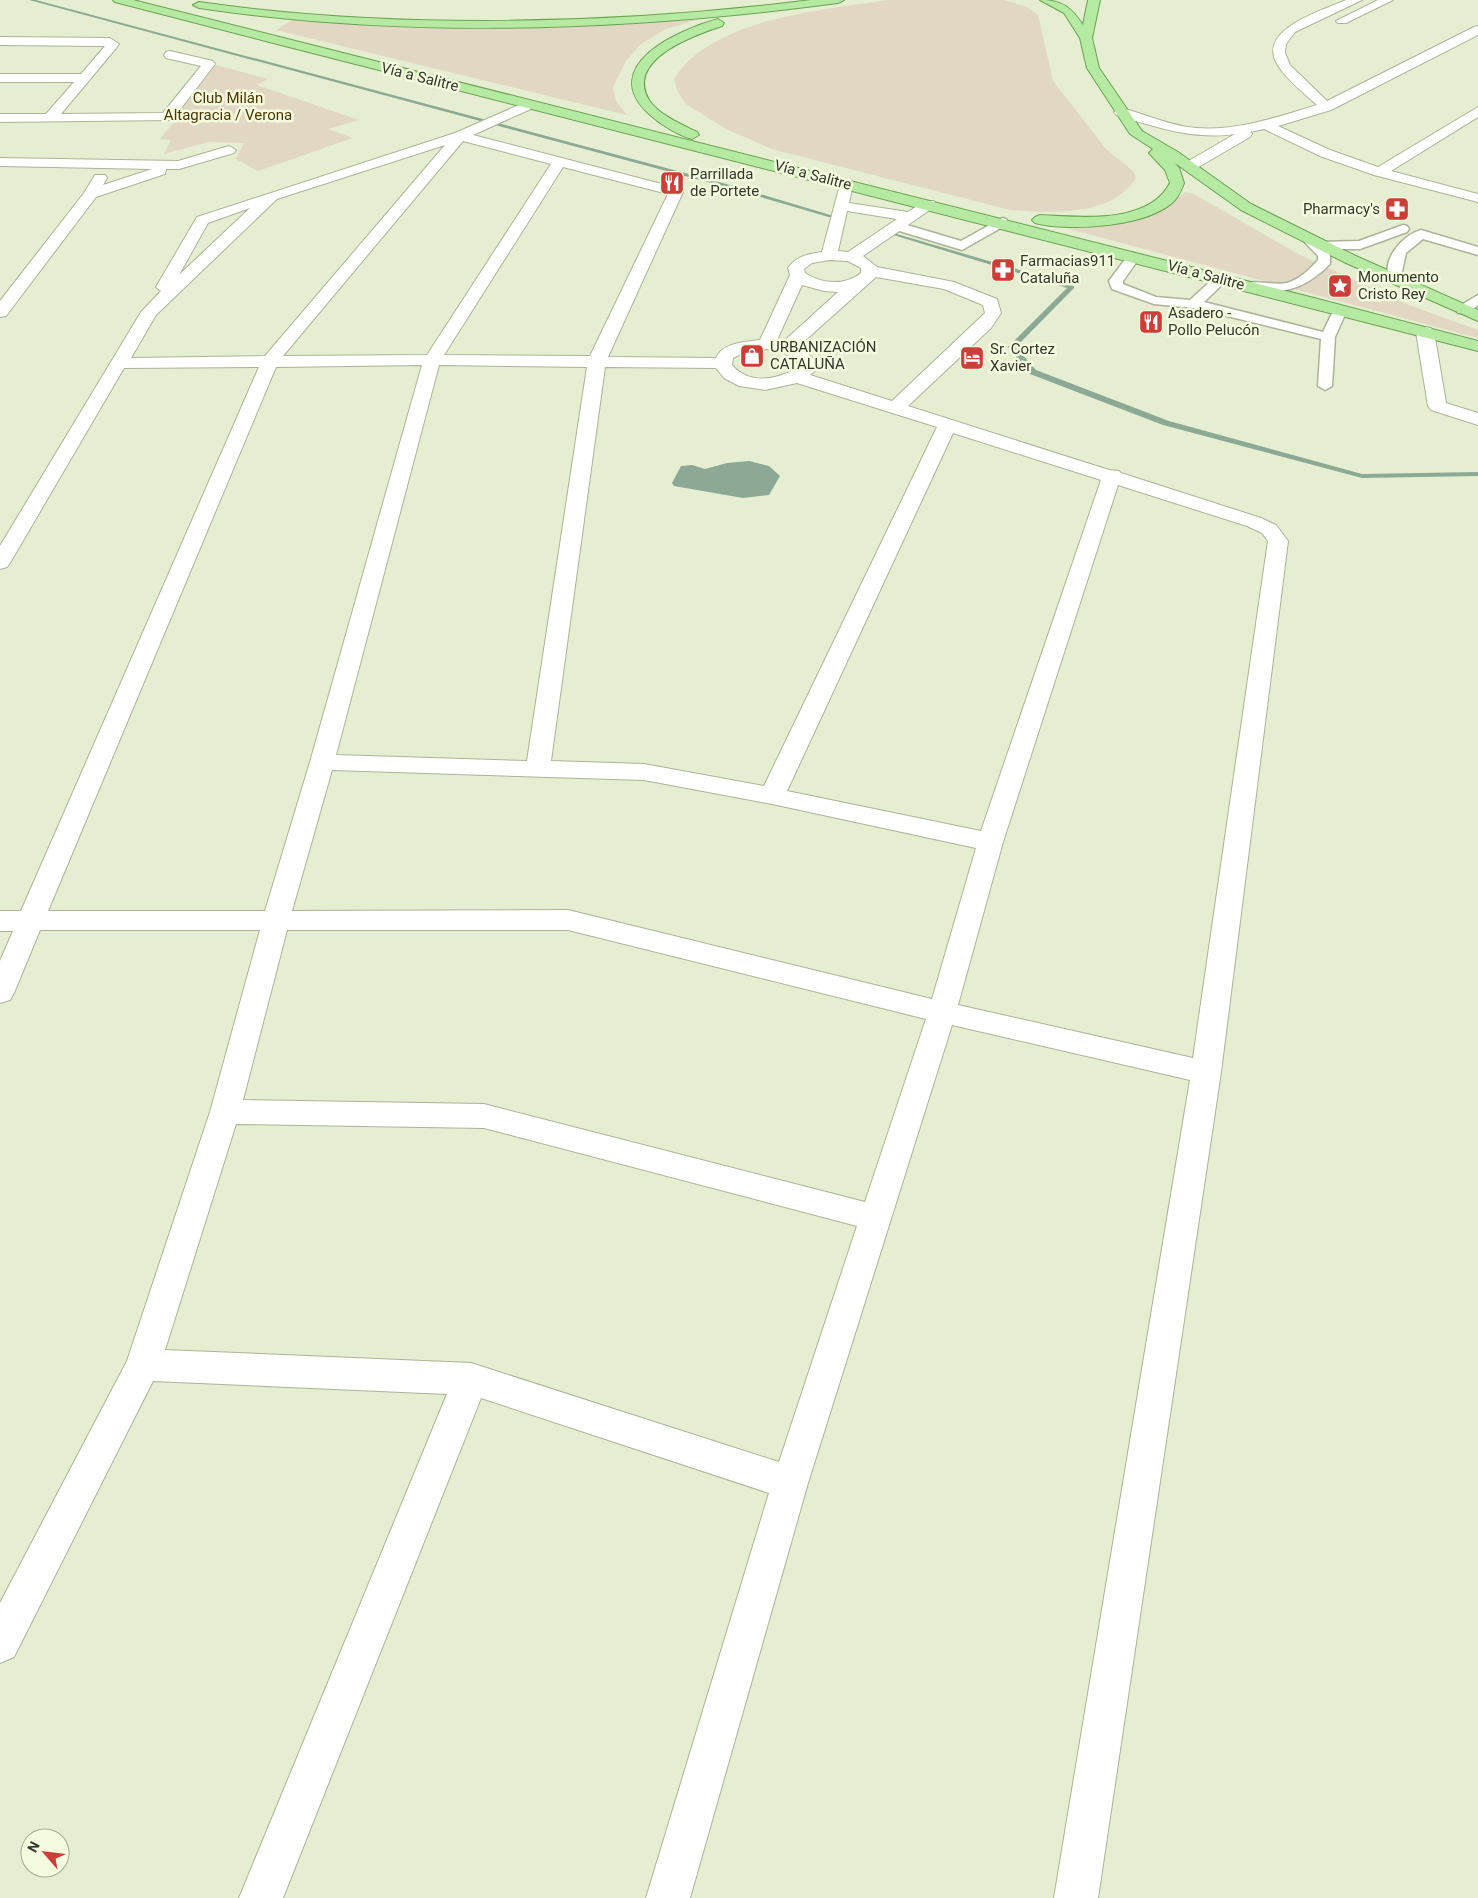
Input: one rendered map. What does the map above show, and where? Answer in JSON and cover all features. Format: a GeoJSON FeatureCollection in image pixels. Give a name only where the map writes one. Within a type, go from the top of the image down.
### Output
{"type":"FeatureCollection","features":[{"type":"Feature","properties":{"kind":"main road","name":"Vía a Salitre"},"geometry":{"type":"LineString","coordinates":[[119,0],[528,105],[959,211],[1478,346]]}},
{"type":"Feature","properties":{"kind":"main road"},"geometry":{"type":"LineString","coordinates":[[191,4],[263,13],[415,22],[527,24],[621,20],[772,9],[838,0]]}},
{"type":"Feature","properties":{"kind":"main road"},"geometry":{"type":"LineString","coordinates":[[1046,0],[1068,11],[1086,38]]}},
{"type":"Feature","properties":{"kind":"main road"},"geometry":{"type":"LineString","coordinates":[[959,211],[1077,222],[1126,217],[1149,210],[1172,194],[1176,188],[1177,179],[1172,168],[1137,134],[1093,68],[1086,38],[1089,3]]}},
{"type":"Feature","properties":{"kind":"main road"},"geometry":{"type":"LineString","coordinates":[[771,164],[701,138],[663,120],[644,103],[638,90],[637,78],[647,59],[673,40],[704,27],[772,9]]}},
{"type":"Feature","properties":{"kind":"main road"},"geometry":{"type":"LineString","coordinates":[[221,26],[254,28],[275,22],[273,18],[263,13]]}},
{"type":"Feature","properties":{"kind":"main road"},"geometry":{"type":"LineString","coordinates":[[1137,134],[1190,166],[1246,207],[1314,242],[1478,316]]}},
{"type":"Feature","properties":{"kind":"street"},"geometry":{"type":"LineString","coordinates":[[1326,107],[1284,66],[1279,53],[1280,44],[1286,38],[1286,33],[1290,29],[1356,0]]}},
{"type":"Feature","properties":{"kind":"street"},"geometry":{"type":"LineString","coordinates":[[1330,27],[1387,0]]}},
{"type":"Feature","properties":{"kind":"street"},"geometry":{"type":"LineString","coordinates":[[1190,166],[1219,147],[1263,126],[1326,107],[1478,30]]}},
{"type":"Feature","properties":{"kind":"street"},"geometry":{"type":"LineString","coordinates":[[1286,38],[1302,37]]}},
{"type":"Feature","properties":{"kind":"street"},"geometry":{"type":"LineString","coordinates":[[0,41],[112,42],[85,78],[50,118]]}},
{"type":"Feature","properties":{"kind":"street"},"geometry":{"type":"LineString","coordinates":[[0,118],[167,117],[209,64],[170,55]]}},
{"type":"Feature","properties":{"kind":"street"},"geometry":{"type":"LineString","coordinates":[[0,78],[85,78]]}},
{"type":"Feature","properties":{"kind":"street"},"geometry":{"type":"LineString","coordinates":[[0,563],[202,220],[460,136],[528,105]]}},
{"type":"Feature","properties":{"kind":"street"},"geometry":{"type":"LineString","coordinates":[[1379,172],[1478,111]]}},
{"type":"Feature","properties":{"kind":"street"},"geometry":{"type":"LineString","coordinates":[[1121,112],[1178,129],[1195,132],[1211,133],[1263,126],[1325,153],[1379,172],[1478,198]]}},
{"type":"Feature","properties":{"kind":"street"},"geometry":{"type":"LineString","coordinates":[[460,136],[676,192],[597,361],[538,768]]}},
{"type":"Feature","properties":{"kind":"street"},"geometry":{"type":"LineString","coordinates":[[0,993],[270,361],[460,136]]}},
{"type":"Feature","properties":{"kind":"street"},"geometry":{"type":"LineString","coordinates":[[92,194],[229,150]]}},
{"type":"Feature","properties":{"kind":"street"},"geometry":{"type":"LineString","coordinates":[[0,162],[178,165]]}},
{"type":"Feature","properties":{"kind":"street"},"geometry":{"type":"LineString","coordinates":[[0,1643],[143,1365],[225,1112],[276,920],[322,762],[432,360],[559,162]]}},
{"type":"Feature","properties":{"kind":"street"},"geometry":{"type":"LineString","coordinates":[[0,312],[92,194],[108,164]]}},
{"type":"Feature","properties":{"kind":"street"},"geometry":{"type":"LineString","coordinates":[[829,255],[846,184]]}},
{"type":"Feature","properties":{"kind":"street"},"geometry":{"type":"LineString","coordinates":[[149,312],[272,196]]}},
{"type":"Feature","properties":{"kind":"street"},"geometry":{"type":"LineString","coordinates":[[851,257],[929,204]]}},
{"type":"Feature","properties":{"kind":"street"},"geometry":{"type":"LineString","coordinates":[[841,206],[912,217]]}},
{"type":"Feature","properties":{"kind":"street"},"geometry":{"type":"LineString","coordinates":[[836,226],[860,230],[891,230]]}},
{"type":"Feature","properties":{"kind":"street"},"geometry":{"type":"LineString","coordinates":[[767,344],[798,275],[796,268],[802,262],[829,255],[851,257],[865,263],[870,271],[960,289],[991,303],[993,313],[985,324],[896,408]]}},
{"type":"Feature","properties":{"kind":"street"},"geometry":{"type":"LineString","coordinates":[[788,347],[857,283],[866,278],[870,271]]}},
{"type":"Feature","properties":{"kind":"street"},"geometry":{"type":"LineString","coordinates":[[798,275],[807,281],[822,285],[840,286],[857,283]]}},
{"type":"Feature","properties":{"kind":"street"},"geometry":{"type":"LineString","coordinates":[[1425,332],[1437,406],[1478,419]]}},
{"type":"Feature","properties":{"kind":"street"},"geometry":{"type":"LineString","coordinates":[[767,344],[788,347],[801,353],[807,361],[806,370],[786,382],[756,384],[730,376],[723,370],[721,363],[724,357],[736,349],[767,344]]}},
{"type":"Feature","properties":{"kind":"street"},"geometry":{"type":"LineString","coordinates":[[119,362],[432,360],[721,363]]}},
{"type":"Feature","properties":{"kind":"street"},"geometry":{"type":"LineString","coordinates":[[797,377],[1112,475],[1254,522],[1269,529],[1278,541],[1206,1072],[1076,1898]]}},
{"type":"Feature","properties":{"kind":"street"},"geometry":{"type":"LineString","coordinates":[[772,796],[948,424]]}},
{"type":"Feature","properties":{"kind":"street"},"geometry":{"type":"LineString","coordinates":[[668,1898],[790,1483],[942,1012],[990,842],[1112,475]]}},
{"type":"Feature","properties":{"kind":"street"},"geometry":{"type":"LineString","coordinates":[[322,762],[644,772],[772,796],[990,842]]}},
{"type":"Feature","properties":{"kind":"street"},"geometry":{"type":"LineString","coordinates":[[0,921],[568,920],[942,1012],[1206,1072]]}},
{"type":"Feature","properties":{"kind":"street"},"geometry":{"type":"LineString","coordinates":[[225,1112],[484,1116],[876,1218]]}},
{"type":"Feature","properties":{"kind":"street"},"geometry":{"type":"LineString","coordinates":[[143,1365],[471,1379],[790,1483]]}},
{"type":"Feature","properties":{"kind":"street"},"geometry":{"type":"LineString","coordinates":[[262,1898],[471,1379]]}},
{"type":"Feature","properties":{"kind":"lane"},"geometry":{"type":"LineString","coordinates":[[891,230],[962,246],[1002,222]]}},
{"type":"Feature","properties":{"kind":"lane"},"geometry":{"type":"LineString","coordinates":[[1314,242],[1351,246],[1372,241],[1403,229]]}},
{"type":"Feature","properties":{"kind":"lane"},"geometry":{"type":"LineString","coordinates":[[1395,278],[1396,259],[1400,250],[1421,234],[1478,251]]}},
{"type":"Feature","properties":{"kind":"lane"},"geometry":{"type":"LineString","coordinates":[[1372,241],[1400,250]]}},
{"type":"Feature","properties":{"kind":"lane"},"geometry":{"type":"LineString","coordinates":[[1245,286],[1278,289],[1290,288],[1306,280],[1325,261],[1324,255],[1314,242]]}},
{"type":"Feature","properties":{"kind":"lane"},"geometry":{"type":"LineString","coordinates":[[1134,257],[1116,281],[1118,286],[1132,294],[1184,305],[1194,304],[1328,337]]}},
{"type":"Feature","properties":{"kind":"lane"},"geometry":{"type":"LineString","coordinates":[[1194,304],[1221,279]]}},
{"type":"Feature","properties":{"kind":"lane"},"geometry":{"type":"LineString","coordinates":[[1463,310],[1478,299]]}},
{"type":"Feature","properties":{"kind":"lane"},"geometry":{"type":"LineString","coordinates":[[1325,386],[1328,337],[1340,310]]}},
{"type":"Feature","properties":{"kind":"green space"},"geometry":{"type":"Polygon","coordinates":[[[888,0],[1004,0],[1027,7],[1038,15],[1053,81],[1106,149],[1133,171],[1136,178],[1125,191],[1112,200],[1096,206],[1079,210],[1043,212],[1010,210],[772,149],[726,129],[686,104],[677,90],[674,79],[691,59],[714,42],[741,30],[770,20],[801,13],[888,0]]]}},
{"type":"Feature","properties":{"kind":"green space"},"geometry":{"type":"Polygon","coordinates":[[[703,18],[666,29],[641,44],[626,61],[613,87],[616,101],[627,115],[276,30],[294,19],[505,28],[591,27],[703,18]]]}},
{"type":"Feature","properties":{"kind":"green space","name":"Club Milán Altagracia / Verona"},"geometry":{"type":"Polygon","coordinates":[[[216,65],[268,79],[257,85],[359,120],[328,129],[353,138],[258,171],[236,159],[244,143],[208,142],[164,154],[171,140],[160,139],[176,120],[170,119],[216,65]]]}},
{"type":"Feature","properties":{"kind":"green space"},"geometry":{"type":"Polygon","coordinates":[[[1185,192],[1194,194],[1300,255],[1406,304],[1478,330],[1478,338],[1069,229],[1116,224],[1145,217],[1172,203],[1185,192]]]}},
{"type":"Feature","properties":{"kind":"shaded area"},"geometry":{"type":"Polygon","coordinates":[[[749,461],[769,466],[780,476],[769,495],[743,498],[674,486],[672,483],[681,466],[692,465],[705,469],[727,463],[749,461]]]}},
{"type":"Feature","properties":{"kind":"waterway"},"geometry":{"type":"LineString","coordinates":[[31,0],[728,186],[834,217]]}},
{"type":"Feature","properties":{"kind":"waterway"},"geometry":{"type":"LineString","coordinates":[[892,233],[1072,287],[1012,347],[1033,372],[1166,423],[1362,476],[1478,474]]}},
{"type":"Feature","properties":{"kind":"place","name":"Parrillada de Portete"},"geometry":{"type":"Point","coordinates":[672,183]}},
{"type":"Feature","properties":{"kind":"place","name":"Pharmacy's"},"geometry":{"type":"Point","coordinates":[1397,209]}},
{"type":"Feature","properties":{"kind":"place","name":"Farmacias911 Cataluña"},"geometry":{"type":"Point","coordinates":[1003,270]}},
{"type":"Feature","properties":{"kind":"place","name":"Monumento Cristo Rey"},"geometry":{"type":"Point","coordinates":[1340,286]}},
{"type":"Feature","properties":{"kind":"place","name":"Asadero - Pollo Pelucón"},"geometry":{"type":"Point","coordinates":[1151,322]}},
{"type":"Feature","properties":{"kind":"place","name":"URBANIZACIÓN CATALUÑA"},"geometry":{"type":"Point","coordinates":[752,356]}},
{"type":"Feature","properties":{"kind":"place","name":"Sr. Cortez Xavier"},"geometry":{"type":"Point","coordinates":[972,358]}}]}
